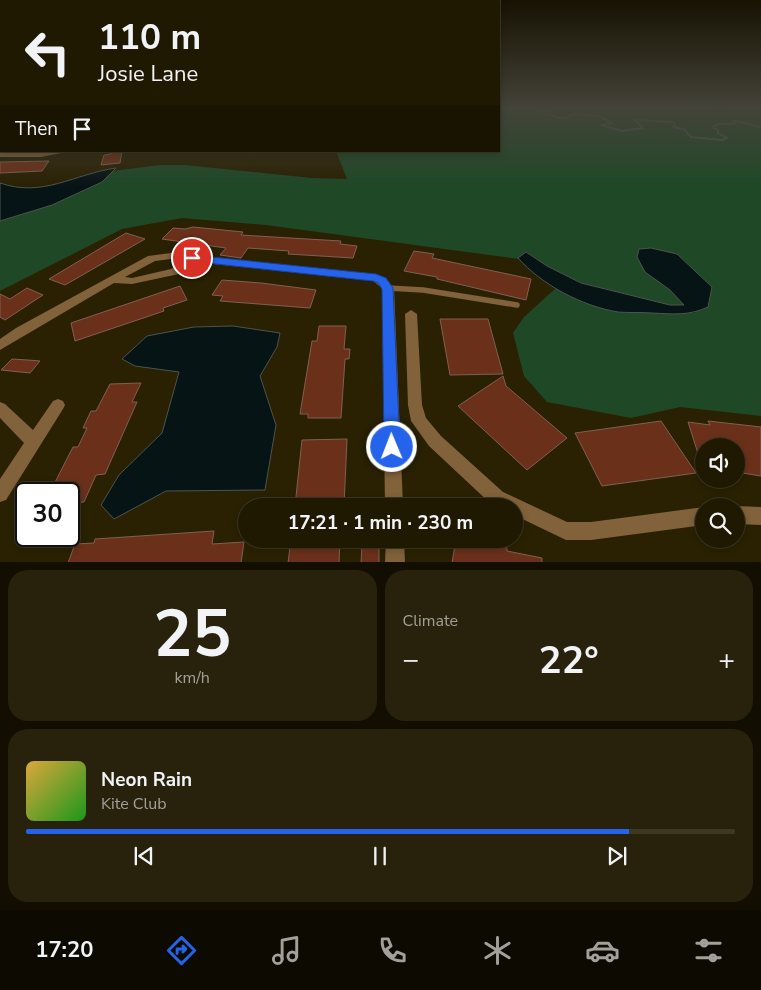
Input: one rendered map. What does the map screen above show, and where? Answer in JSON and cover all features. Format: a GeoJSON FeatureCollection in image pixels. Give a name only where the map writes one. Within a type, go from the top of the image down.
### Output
{"type":"FeatureCollection","features":[{"type":"Feature","properties":{"kind":"street"},"geometry":{"type":"LineString","coordinates":[[0,155],[41,155],[61,152]]}},
{"type":"Feature","properties":{"kind":"street"},"geometry":{"type":"LineString","coordinates":[[0,345],[20,331],[152,258],[171,256],[376,278],[382,281],[388,288],[394,498]]}},
{"type":"Feature","properties":{"kind":"street"},"geometry":{"type":"LineString","coordinates":[[113,280],[132,281],[174,272],[192,258]]}},
{"type":"Feature","properties":{"kind":"street"},"geometry":{"type":"LineString","coordinates":[[411,314],[415,404],[420,421],[435,441],[497,498],[566,531],[592,531],[695,517]]}},
{"type":"Feature","properties":{"kind":"street"},"geometry":{"type":"LineString","coordinates":[[0,494],[58,405]]}},
{"type":"Feature","properties":{"kind":"street"},"geometry":{"type":"LineString","coordinates":[[0,408],[34,442]]}},
{"type":"Feature","properties":{"kind":"street"},"geometry":{"type":"LineString","coordinates":[[745,515],[761,516]]}},
{"type":"Feature","properties":{"kind":"street"},"geometry":{"type":"LineString","coordinates":[[395,548],[395,562]]}},
{"type":"Feature","properties":{"kind":"lane"},"geometry":{"type":"LineString","coordinates":[[388,288],[423,290],[517,305]]}},
{"type":"Feature","properties":{"kind":"green space"},"geometry":{"type":"Polygon","coordinates":[[[500,133],[761,133],[761,416],[680,407],[631,418],[547,402],[524,376],[513,333],[524,317],[556,288],[589,304],[619,312],[695,313],[712,287],[677,254],[651,248],[645,272],[670,290],[685,305],[670,305],[581,283],[547,266],[527,252],[519,259],[266,225],[182,218],[122,229],[0,291],[0,221],[52,205],[102,182],[112,171],[160,165],[185,165],[312,178],[347,179],[336,152],[500,152],[500,133]]]}},
{"type":"Feature","properties":{"kind":"shaded area"},"geometry":{"type":"Polygon","coordinates":[[[116,168],[102,182],[52,205],[0,221],[0,183],[30,188],[116,168]]]}},
{"type":"Feature","properties":{"kind":"shaded area"},"geometry":{"type":"Polygon","coordinates":[[[651,248],[677,254],[712,287],[708,307],[694,312],[674,314],[618,312],[604,309],[564,293],[539,277],[518,258],[526,252],[547,266],[581,283],[670,305],[684,305],[670,290],[645,272],[637,257],[639,249],[651,248]]]}},
{"type":"Feature","properties":{"kind":"shaded area"},"geometry":{"type":"Polygon","coordinates":[[[233,326],[280,333],[277,347],[260,376],[276,425],[265,490],[166,491],[114,519],[101,505],[119,475],[162,433],[179,372],[135,366],[122,359],[147,336],[194,327],[233,326]]]}},
{"type":"Feature","properties":{"kind":"building"},"geometry":{"type":"Polygon","coordinates":[[[111,152],[122,152],[120,163],[101,165],[104,155],[111,154],[111,152]]]}},
{"type":"Feature","properties":{"kind":"building"},"geometry":{"type":"Polygon","coordinates":[[[49,161],[42,171],[0,173],[0,162],[49,161]]]}},
{"type":"Feature","properties":{"kind":"building"},"geometry":{"type":"Polygon","coordinates":[[[193,227],[243,232],[241,235],[341,241],[340,244],[357,246],[353,258],[288,254],[289,251],[248,248],[241,258],[220,255],[226,248],[162,239],[173,228],[185,229],[193,227]]]}},
{"type":"Feature","properties":{"kind":"building"},"geometry":{"type":"Polygon","coordinates":[[[126,233],[145,239],[65,285],[49,279],[126,233]]]}},
{"type":"Feature","properties":{"kind":"building"},"geometry":{"type":"Polygon","coordinates":[[[414,251],[434,254],[432,258],[531,279],[526,300],[437,279],[437,277],[404,271],[414,251]]]}},
{"type":"Feature","properties":{"kind":"building"},"geometry":{"type":"Polygon","coordinates":[[[222,280],[316,290],[310,308],[220,301],[223,296],[212,295],[222,280]]]}},
{"type":"Feature","properties":{"kind":"building"},"geometry":{"type":"Polygon","coordinates":[[[180,286],[187,300],[163,308],[164,311],[75,341],[71,323],[180,286]]]}},
{"type":"Feature","properties":{"kind":"building"},"geometry":{"type":"Polygon","coordinates":[[[27,288],[43,295],[5,320],[0,317],[0,294],[10,299],[27,288]]]}},
{"type":"Feature","properties":{"kind":"building"},"geometry":{"type":"Polygon","coordinates":[[[440,319],[488,319],[503,374],[450,375],[440,319]]]}},
{"type":"Feature","properties":{"kind":"building"},"geometry":{"type":"Polygon","coordinates":[[[319,326],[346,326],[344,349],[350,349],[349,359],[345,359],[341,418],[308,418],[308,414],[300,414],[312,341],[317,341],[319,326]]]}},
{"type":"Feature","properties":{"kind":"building"},"geometry":{"type":"Polygon","coordinates":[[[12,359],[40,361],[30,373],[1,370],[12,359]]]}},
{"type":"Feature","properties":{"kind":"building"},"geometry":{"type":"Polygon","coordinates":[[[503,376],[506,386],[567,438],[527,470],[458,406],[503,376]]]}},
{"type":"Feature","properties":{"kind":"building"},"geometry":{"type":"Polygon","coordinates":[[[141,383],[132,402],[137,402],[105,474],[96,475],[84,502],[80,502],[80,482],[55,482],[73,447],[78,447],[87,428],[83,428],[91,411],[96,411],[110,384],[141,383]]]}},
{"type":"Feature","properties":{"kind":"building"},"geometry":{"type":"Polygon","coordinates":[[[661,421],[695,473],[602,486],[575,433],[661,421]]]}},
{"type":"Feature","properties":{"kind":"building"},"geometry":{"type":"Polygon","coordinates":[[[708,421],[761,427],[761,476],[745,473],[745,438],[695,438],[695,444],[688,422],[710,425],[708,421]]]}},
{"type":"Feature","properties":{"kind":"building"},"geometry":{"type":"Polygon","coordinates":[[[347,439],[344,498],[296,498],[302,440],[347,439]]]}},
{"type":"Feature","properties":{"kind":"building"},"geometry":{"type":"Polygon","coordinates":[[[214,531],[212,544],[238,542],[238,548],[243,548],[241,562],[68,562],[74,547],[80,547],[80,544],[94,543],[95,539],[214,531]]]}},
{"type":"Feature","properties":{"kind":"building"},"geometry":{"type":"Polygon","coordinates":[[[290,548],[340,548],[339,562],[288,562],[290,548]]]}},
{"type":"Feature","properties":{"kind":"building"},"geometry":{"type":"Polygon","coordinates":[[[362,548],[379,548],[379,562],[361,562],[362,548]]]}},
{"type":"Feature","properties":{"kind":"building"},"geometry":{"type":"Polygon","coordinates":[[[454,548],[507,548],[507,551],[542,558],[542,562],[452,562],[454,548]]]}},
{"type":"Feature","properties":{"kind":"waterway"},"geometry":{"type":"LineString","coordinates":[[688,133],[691,137],[722,140],[727,138],[718,133]]}},
{"type":"Feature","properties":{"kind":"route"},"geometry":{"type":"LineString","coordinates":[[192,258],[333,272],[376,278],[382,281],[388,288],[392,447]]}}]}
